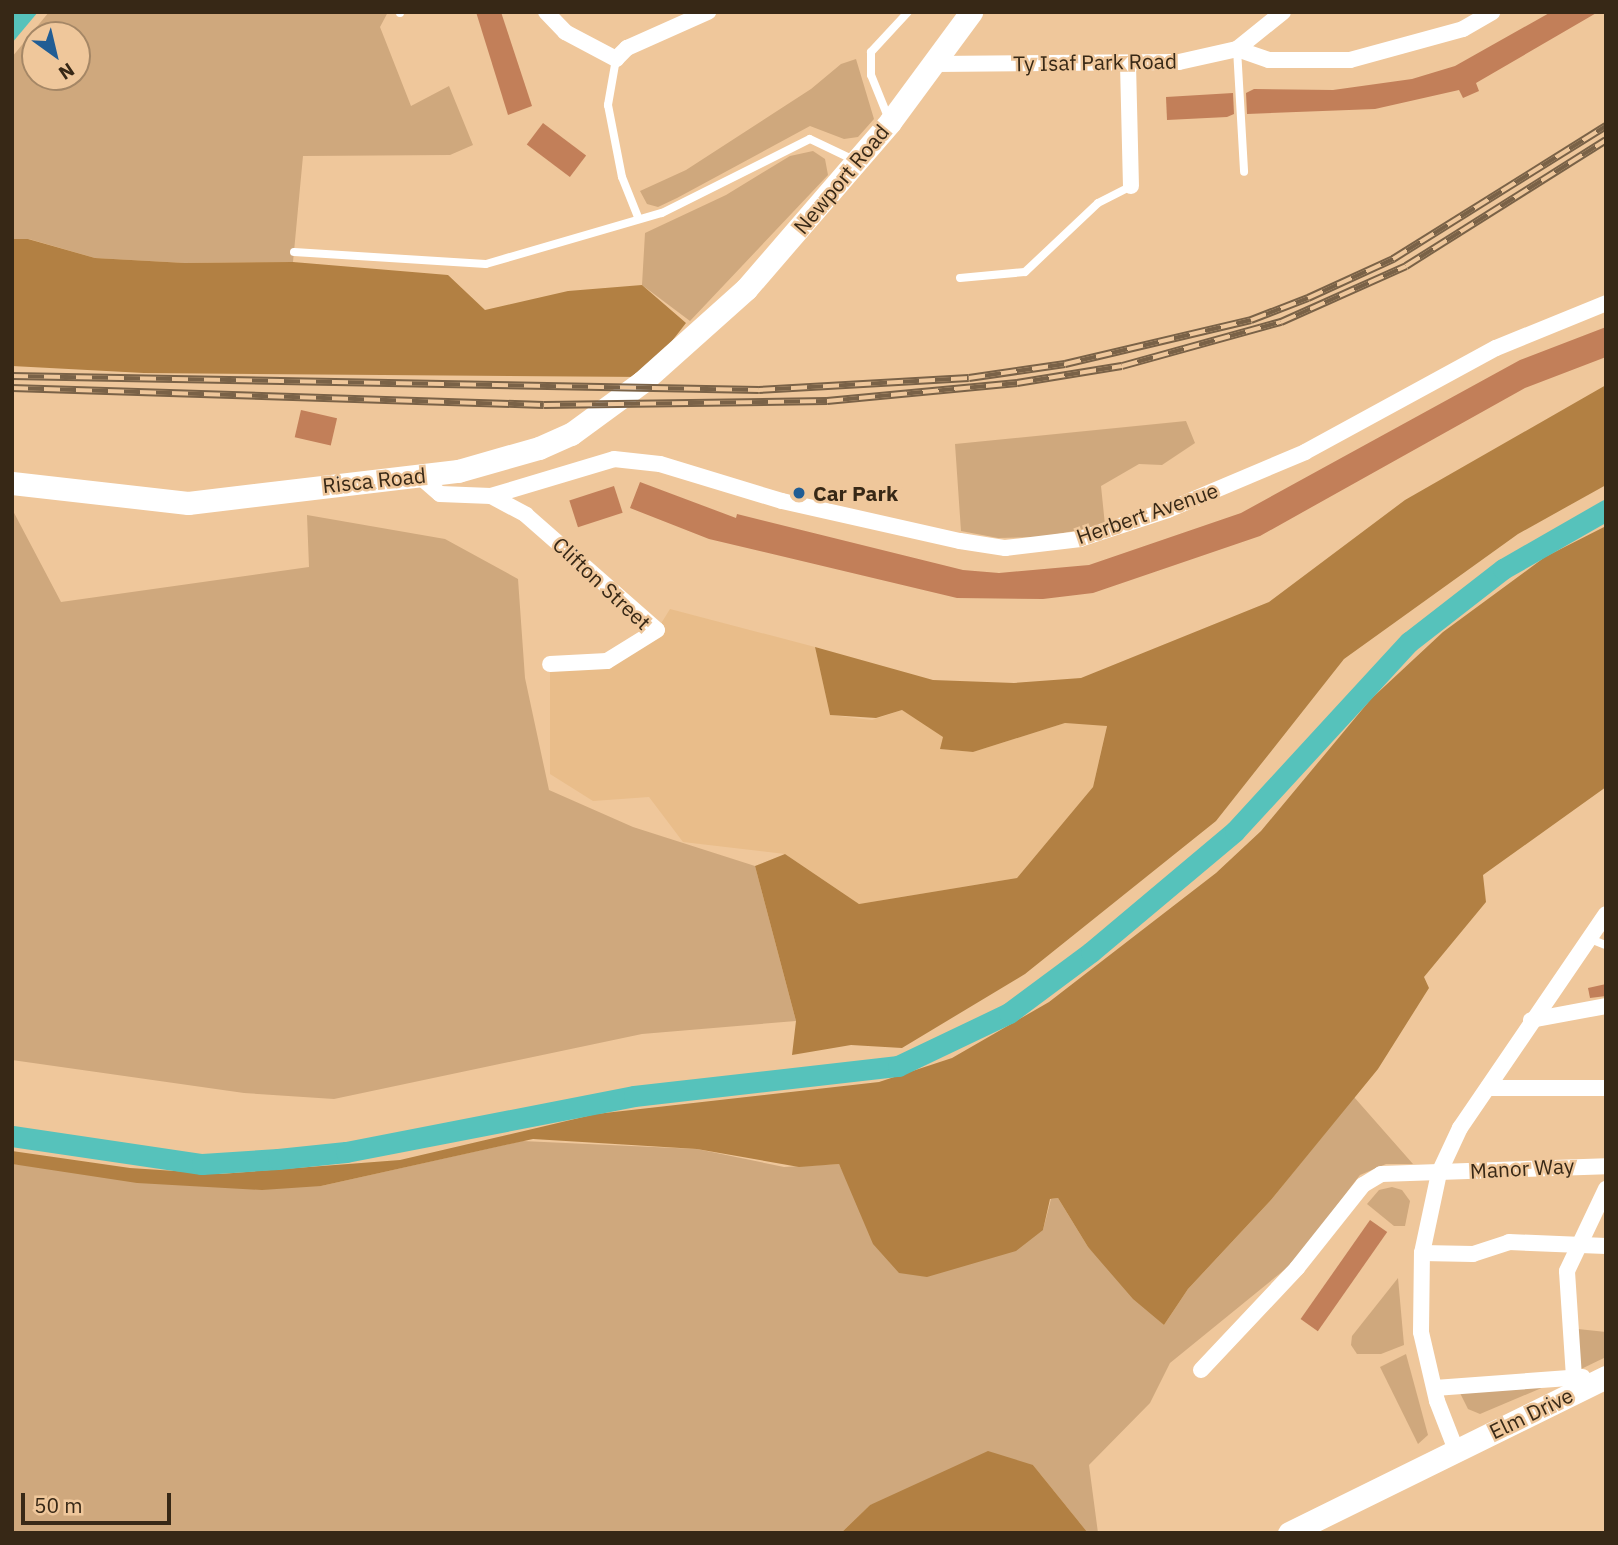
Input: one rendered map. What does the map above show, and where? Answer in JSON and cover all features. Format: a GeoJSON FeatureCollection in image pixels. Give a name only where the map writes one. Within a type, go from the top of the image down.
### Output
{"type":"FeatureCollection","features":[{"type":"Feature","properties":{"kind":"main road","name":"Newport Road"},"geometry":{"type":"LineString","coordinates":[[697,334],[746,289],[890,122],[936,64],[971,12]]}},
{"type":"Feature","properties":{"kind":"main road","name":"Risca Road"},"geometry":{"type":"LineString","coordinates":[[12,483],[188,503],[418,475],[501,461],[571,434],[642,382],[697,334]]}},
{"type":"Feature","properties":{"kind":"main road","name":"Elm Drive"},"geometry":{"type":"LineString","coordinates":[[1289,1533],[1605,1378]]}},
{"type":"Feature","properties":{"kind":"street"},"geometry":{"type":"LineString","coordinates":[[546,12],[565,32],[616,59],[628,48],[708,12]]}},
{"type":"Feature","properties":{"kind":"street"},"geometry":{"type":"LineString","coordinates":[[1237,49],[1283,12]]}},
{"type":"Feature","properties":{"kind":"street"},"geometry":{"type":"LineString","coordinates":[[1237,49],[1269,60],[1350,60],[1441,37],[1493,12]]}},
{"type":"Feature","properties":{"kind":"street","name":"Ty Isaf Park Road"},"geometry":{"type":"LineString","coordinates":[[936,64],[1179,62],[1237,49]]}},
{"type":"Feature","properties":{"kind":"street"},"geometry":{"type":"LineString","coordinates":[[1128,64],[1130,186]]}},
{"type":"Feature","properties":{"kind":"street","name":"Herbert Avenue"},"geometry":{"type":"LineString","coordinates":[[418,475],[440,494],[491,496],[614,459],[660,464],[782,501],[960,541],[1006,548],[1080,539],[1168,510],[1305,452],[1496,348],[1606,303]]}},
{"type":"Feature","properties":{"kind":"street","name":"Clifton Street"},"geometry":{"type":"LineString","coordinates":[[491,496],[548,532],[657,630],[607,661],[550,664]]}},
{"type":"Feature","properties":{"kind":"street","name":"Manor Way"},"geometry":{"type":"LineString","coordinates":[[1456,1450],[1435,1388],[1421,1332],[1422,1253],[1439,1172],[1460,1128],[1531,1020],[1606,914]]}},
{"type":"Feature","properties":{"kind":"street"},"geometry":{"type":"LineString","coordinates":[[1531,1020],[1606,1006]]}},
{"type":"Feature","properties":{"kind":"street"},"geometry":{"type":"LineString","coordinates":[[1488,1088],[1606,1088]]}},
{"type":"Feature","properties":{"kind":"street","name":"Manor Way"},"geometry":{"type":"LineString","coordinates":[[1439,1172],[1606,1166]]}},
{"type":"Feature","properties":{"kind":"street"},"geometry":{"type":"LineString","coordinates":[[1201,1370],[1297,1268],[1363,1185],[1381,1174],[1439,1172]]}},
{"type":"Feature","properties":{"kind":"street"},"geometry":{"type":"LineString","coordinates":[[1574,1377],[1567,1271],[1606,1189]]}},
{"type":"Feature","properties":{"kind":"street"},"geometry":{"type":"LineString","coordinates":[[1422,1253],[1473,1254],[1508,1242],[1606,1246]]}},
{"type":"Feature","properties":{"kind":"street"},"geometry":{"type":"LineString","coordinates":[[1435,1388],[1574,1377],[1605,1378]]}},
{"type":"Feature","properties":{"kind":"lane"},"geometry":{"type":"LineString","coordinates":[[890,122],[871,75],[871,52],[908,12]]}},
{"type":"Feature","properties":{"kind":"lane"},"geometry":{"type":"LineString","coordinates":[[1237,49],[1244,172]]}},
{"type":"Feature","properties":{"kind":"lane"},"geometry":{"type":"LineString","coordinates":[[616,59],[608,105],[622,177],[638,217]]}},
{"type":"Feature","properties":{"kind":"lane"},"geometry":{"type":"LineString","coordinates":[[294,252],[486,264],[638,217],[663,213],[810,139],[856,161]]}},
{"type":"Feature","properties":{"kind":"lane"},"geometry":{"type":"LineString","coordinates":[[960,278],[1025,272],[1098,203],[1130,186]]}},
{"type":"Feature","properties":{"kind":"lane"},"geometry":{"type":"LineString","coordinates":[[1588,938],[1605,945]]}},
{"type":"Feature","properties":{"kind":"shaded area"},"geometry":{"type":"Polygon","coordinates":[[[49,12],[388,12],[380,27],[411,106],[449,86],[473,145],[450,155],[303,156],[293,262],[185,263],[95,258],[29,239],[12,239],[12,57],[21,46],[21,91],[91,91],[91,21],[42,21],[49,12]]]}},
{"type":"Feature","properties":{"kind":"shaded area"},"geometry":{"type":"Polygon","coordinates":[[[856,59],[874,119],[858,137],[844,139],[810,126],[677,198],[658,207],[647,204],[640,191],[686,170],[811,89],[841,64],[856,59]]]}},
{"type":"Feature","properties":{"kind":"shaded area"},"geometry":{"type":"Polygon","coordinates":[[[813,151],[825,159],[828,175],[690,321],[642,285],[645,233],[726,195],[790,156],[813,151]]]}},
{"type":"Feature","properties":{"kind":"shaded area"},"geometry":{"type":"Polygon","coordinates":[[[12,239],[28,239],[95,258],[185,263],[293,262],[448,275],[485,310],[568,291],[642,285],[686,323],[644,377],[144,373],[12,366],[12,239]]]}},
{"type":"Feature","properties":{"kind":"shaded area"},"geometry":{"type":"Polygon","coordinates":[[[1606,385],[1606,485],[1518,534],[1344,659],[1216,821],[1025,974],[902,1048],[851,1045],[792,1055],[796,1021],[755,866],[785,854],[859,904],[1017,878],[1093,787],[1107,726],[1065,723],[973,752],[940,749],[943,737],[902,710],[876,718],[830,715],[815,647],[933,680],[1014,683],[1081,678],[1269,602],[1405,500],[1606,385]]]}},
{"type":"Feature","properties":{"kind":"shaded area"},"geometry":{"type":"Polygon","coordinates":[[[1186,421],[1195,443],[1162,465],[1139,464],[1101,486],[1105,525],[1042,537],[998,538],[961,531],[955,444],[1186,421]]]}},
{"type":"Feature","properties":{"kind":"shaded area"},"geometry":{"type":"Polygon","coordinates":[[[12,509],[61,602],[309,567],[307,515],[445,539],[518,579],[525,678],[549,790],[633,827],[755,866],[796,1021],[642,1034],[334,1099],[244,1093],[12,1060],[12,509]]]}},
{"type":"Feature","properties":{"kind":"shaded area"},"geometry":{"type":"Polygon","coordinates":[[[1606,526],[1606,787],[1483,875],[1486,902],[1424,977],[1429,988],[1378,1069],[1271,1200],[1188,1289],[1164,1325],[1133,1299],[1088,1247],[1058,1198],[1050,1199],[1043,1230],[1016,1251],[927,1277],[899,1273],[873,1244],[839,1164],[799,1167],[697,1149],[533,1139],[321,1186],[262,1190],[137,1183],[12,1164],[12,1151],[130,1168],[220,1174],[400,1160],[596,1114],[879,1082],[952,1058],[1049,1002],[1216,873],[1261,831],[1371,699],[1443,632],[1545,557],[1606,526]]]}},
{"type":"Feature","properties":{"kind":"shaded area"},"geometry":{"type":"Polygon","coordinates":[[[670,609],[815,647],[830,715],[872,720],[902,710],[944,734],[941,749],[973,752],[1065,723],[1107,725],[1093,787],[1017,878],[859,904],[785,854],[683,842],[649,797],[593,801],[550,774],[550,664],[607,661],[657,630],[670,609]]]}},
{"type":"Feature","properties":{"kind":"shaded area"},"geometry":{"type":"Polygon","coordinates":[[[1354,1097],[1413,1164],[1386,1164],[1360,1175],[1294,1262],[1170,1363],[1150,1403],[1089,1465],[1098,1533],[1088,1533],[1033,1465],[870,1505],[841,1533],[12,1533],[12,1164],[321,1186],[522,1141],[697,1149],[784,1167],[839,1164],[852,1191],[1043,1230],[1051,1199],[1058,1198],[1088,1247],[1164,1325],[1188,1289],[1271,1200],[1354,1097]]]}},
{"type":"Feature","properties":{"kind":"shaded area"},"geometry":{"type":"Polygon","coordinates":[[[1392,1187],[1402,1190],[1410,1201],[1405,1226],[1394,1226],[1367,1204],[1379,1190],[1392,1187]]]}},
{"type":"Feature","properties":{"kind":"shaded area"},"geometry":{"type":"Polygon","coordinates":[[[1398,1278],[1404,1345],[1381,1354],[1357,1354],[1351,1345],[1352,1336],[1398,1278]]]}},
{"type":"Feature","properties":{"kind":"shaded area"},"geometry":{"type":"Polygon","coordinates":[[[1578,1329],[1606,1332],[1606,1357],[1577,1371],[1578,1329]]]}},
{"type":"Feature","properties":{"kind":"shaded area"},"geometry":{"type":"Polygon","coordinates":[[[1406,1354],[1428,1435],[1418,1444],[1380,1367],[1406,1354]]]}},
{"type":"Feature","properties":{"kind":"shaded area"},"geometry":{"type":"Polygon","coordinates":[[[1558,1381],[1480,1414],[1468,1409],[1457,1387],[1558,1381]]]}},
{"type":"Feature","properties":{"kind":"shaded area"},"geometry":{"type":"Polygon","coordinates":[[[988,1451],[1033,1465],[1088,1533],[841,1533],[870,1505],[988,1451]]]}},
{"type":"Feature","properties":{"kind":"water"},"geometry":{"type":"Polygon","coordinates":[[[12,12],[38,12],[30,21],[21,21],[21,32],[12,43],[12,12]]]}},
{"type":"Feature","properties":{"kind":"building"},"geometry":{"type":"Polygon","coordinates":[[[476,12],[501,12],[532,106],[508,115],[476,12]]]}},
{"type":"Feature","properties":{"kind":"building"},"geometry":{"type":"Polygon","coordinates":[[[1551,12],[1598,12],[1476,83],[1479,91],[1463,98],[1459,90],[1375,109],[1247,114],[1246,93],[1254,89],[1333,90],[1412,79],[1455,66],[1551,12]]]}},
{"type":"Feature","properties":{"kind":"building"},"geometry":{"type":"Polygon","coordinates":[[[1233,93],[1234,114],[1227,117],[1167,120],[1166,97],[1233,93]]]}},
{"type":"Feature","properties":{"kind":"building"},"geometry":{"type":"Polygon","coordinates":[[[543,123],[586,155],[570,177],[527,145],[543,123]]]}},
{"type":"Feature","properties":{"kind":"building"},"geometry":{"type":"Polygon","coordinates":[[[1606,327],[1606,357],[1525,388],[1260,536],[1093,593],[1043,599],[957,598],[709,539],[630,508],[640,482],[736,518],[737,514],[963,570],[999,573],[1089,565],[1241,513],[1520,360],[1606,327]]]}},
{"type":"Feature","properties":{"kind":"building"},"geometry":{"type":"Polygon","coordinates":[[[301,410],[337,418],[331,446],[295,437],[301,410]]]}},
{"type":"Feature","properties":{"kind":"building"},"geometry":{"type":"Polygon","coordinates":[[[614,486],[623,513],[578,527],[569,501],[614,486]]]}},
{"type":"Feature","properties":{"kind":"building"},"geometry":{"type":"Polygon","coordinates":[[[1606,984],[1606,996],[1590,998],[1588,988],[1606,984]]]}},
{"type":"Feature","properties":{"kind":"building"},"geometry":{"type":"Polygon","coordinates":[[[1370,1220],[1387,1232],[1318,1331],[1301,1319],[1370,1220]]]}},
{"type":"Feature","properties":{"kind":"waterway"},"geometry":{"type":"LineString","coordinates":[[12,1136],[202,1164],[278,1159],[346,1152],[634,1096],[898,1066],[1009,1013],[1091,952],[1235,831],[1409,642],[1503,569],[1606,510]]}},
{"type":"Feature","properties":{"kind":"railway"},"geometry":{"type":"LineString","coordinates":[[12,376],[759,390],[969,378],[1065,364],[1251,320],[1308,298],[1393,259],[1606,126]]}},
{"type":"Feature","properties":{"kind":"railway"},"geometry":{"type":"LineString","coordinates":[[12,388],[544,405],[827,401],[1017,383],[1122,366],[1281,322],[1406,266],[1606,140]]}},
{"type":"Feature","properties":{"kind":"place","name":"Car Park"},"geometry":{"type":"Point","coordinates":[799,493]}}]}
